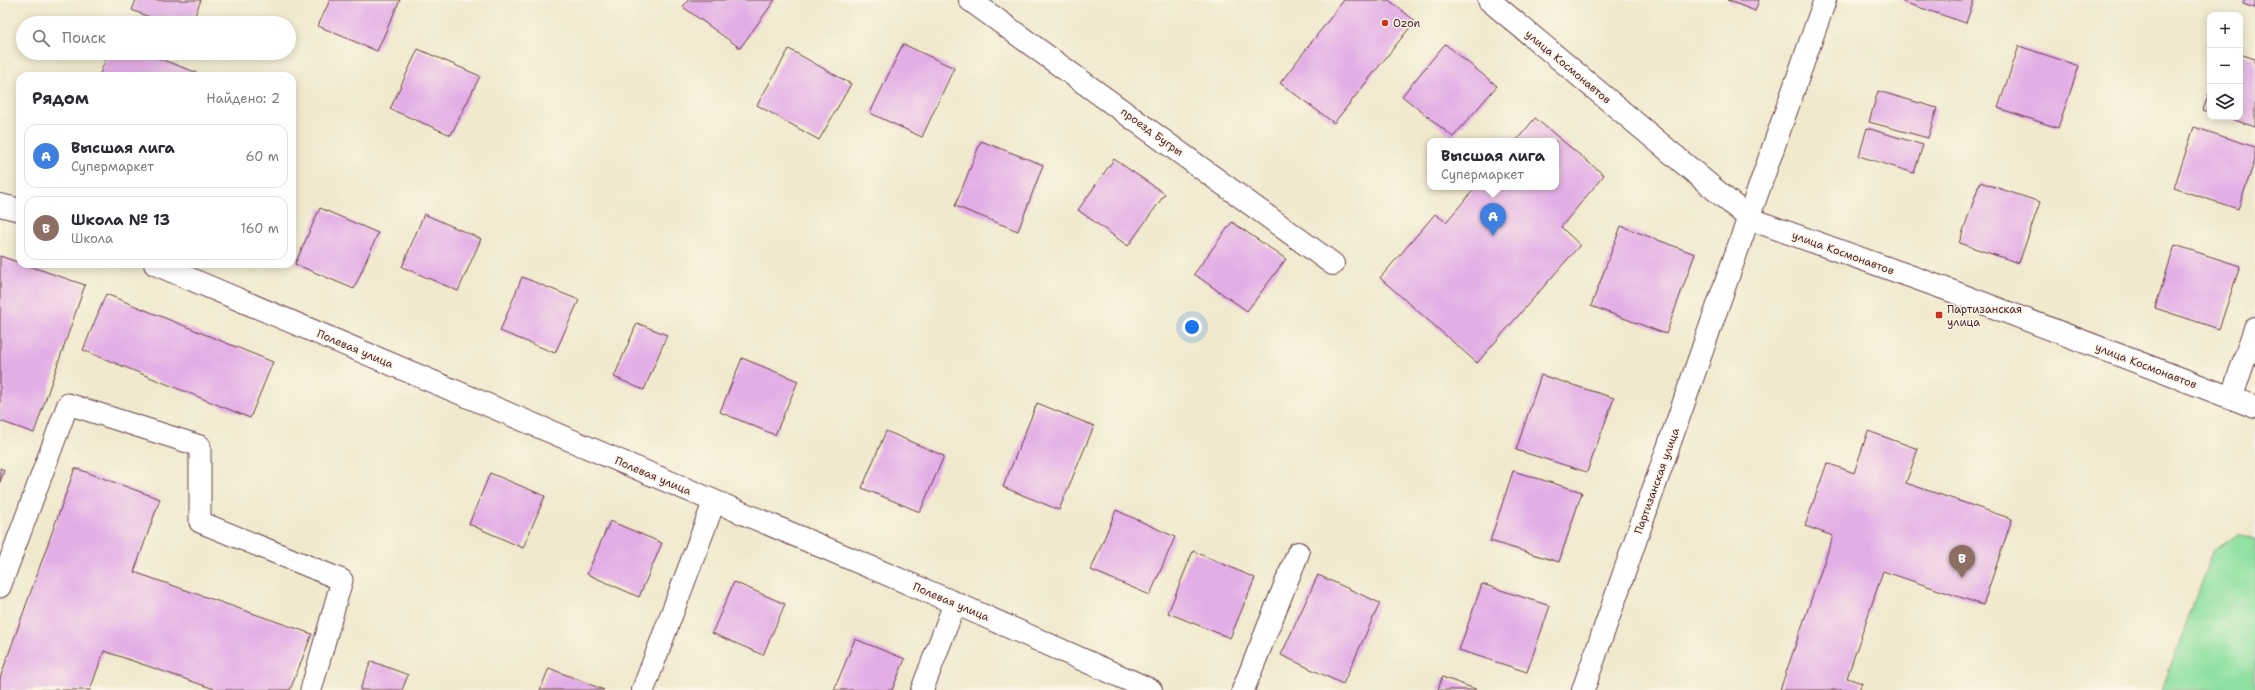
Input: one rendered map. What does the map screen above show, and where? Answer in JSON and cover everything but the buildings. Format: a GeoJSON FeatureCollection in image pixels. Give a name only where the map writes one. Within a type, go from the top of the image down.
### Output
{"type":"FeatureCollection","features":[{"type":"Feature","properties":{"kind":"street","name":"проезд Бугры"},"geometry":{"type":"LineString","coordinates":[[970,0],[1333,264]]}},
{"type":"Feature","properties":{"kind":"street","name":"улица Космонавтов"},"geometry":{"type":"LineString","coordinates":[[1489,0],[1750,219],[1946,289],[2255,407]]}},
{"type":"Feature","properties":{"kind":"street","name":"Партизанская улица"},"geometry":{"type":"LineString","coordinates":[[1583,690],[1826,0]]}},
{"type":"Feature","properties":{"kind":"street"},"geometry":{"type":"LineString","coordinates":[[0,205],[16,209]]}},
{"type":"Feature","properties":{"kind":"street","name":"Полевая улица"},"geometry":{"type":"LineString","coordinates":[[164,268],[955,603],[1151,690]]}},
{"type":"Feature","properties":{"kind":"street"},"geometry":{"type":"LineString","coordinates":[[2231,399],[2255,328]]}},
{"type":"Feature","properties":{"kind":"street"},"geometry":{"type":"LineString","coordinates":[[643,690],[714,502]]}},
{"type":"Feature","properties":{"kind":"street"},"geometry":{"type":"LineString","coordinates":[[1243,690],[1298,553]]}},
{"type":"Feature","properties":{"kind":"street"},"geometry":{"type":"LineString","coordinates":[[922,690],[955,603]]}},
{"type":"Feature","properties":{"kind":"lane"},"geometry":{"type":"LineString","coordinates":[[0,588],[68,404],[200,446],[200,522],[342,580],[311,690]]}},
{"type":"Feature","properties":{"kind":"green space"},"geometry":{"type":"Polygon","coordinates":[[[2238,534],[2255,540],[2255,690],[2162,690],[2212,552],[2238,534]]]}},
{"type":"Feature","properties":{"kind":"place","name":"Ozon"},"geometry":{"type":"Point","coordinates":[1385,23]}},
{"type":"Feature","properties":{"kind":"place","name":"Высшая лига"},"geometry":{"type":"Point","coordinates":[1493,236]}},
{"type":"Feature","properties":{"kind":"place","name":"Партизанская улица"},"geometry":{"type":"Point","coordinates":[1939,315]}},
{"type":"Feature","properties":{"kind":"place","name":"Школа № 13"},"geometry":{"type":"Point","coordinates":[1962,578]}}]}
